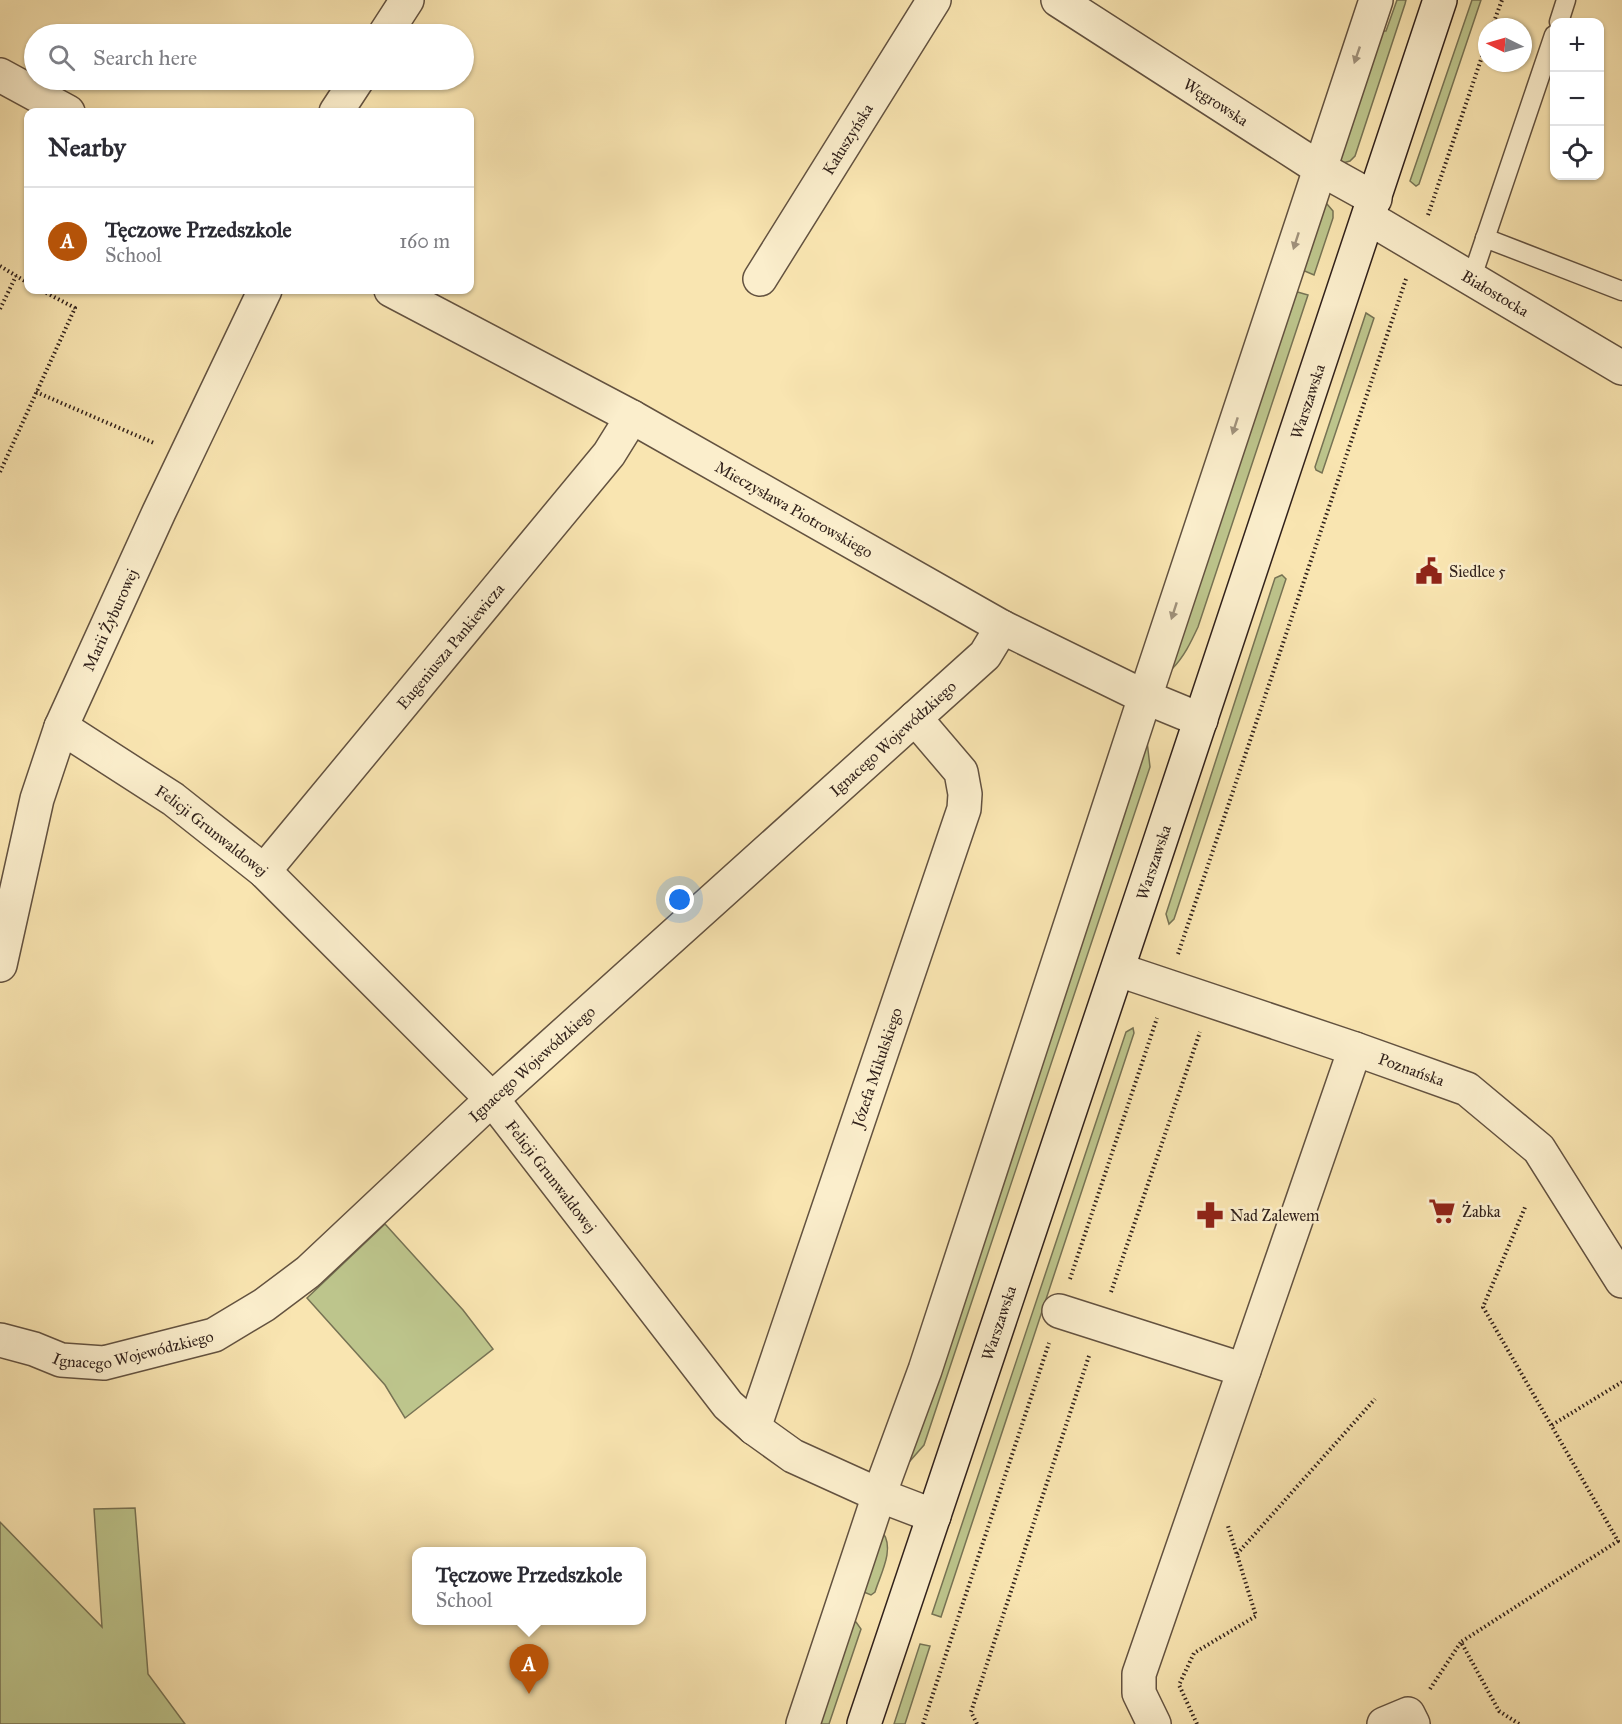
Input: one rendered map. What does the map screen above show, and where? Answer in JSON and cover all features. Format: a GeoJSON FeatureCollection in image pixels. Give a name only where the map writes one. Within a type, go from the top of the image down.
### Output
{"type":"FeatureCollection","features":[{"type":"Feature","properties":{"kind":"street"},"geometry":{"type":"LineString","coordinates":[[391,24],[407,0]]}},
{"type":"Feature","properties":{"kind":"street","name":"Kałuszyńska"},"geometry":{"type":"LineString","coordinates":[[760,279],[934,0]]}},
{"type":"Feature","properties":{"kind":"street","name":"Węgrowska"},"geometry":{"type":"LineString","coordinates":[[1058,0],[1319,168],[1372,208]]}},
{"type":"Feature","properties":{"kind":"street"},"geometry":{"type":"LineString","coordinates":[[803,1724],[879,1495],[925,1370],[1376,0]]}},
{"type":"Feature","properties":{"kind":"street","name":"Warszawska"},"geometry":{"type":"LineString","coordinates":[[864,1724],[1011,1282],[1119,970],[1440,0]]}},
{"type":"Feature","properties":{"kind":"street"},"geometry":{"type":"LineString","coordinates":[[3,82],[59,108]]}},
{"type":"Feature","properties":{"kind":"street"},"geometry":{"type":"LineString","coordinates":[[339,108],[350,90]]}},
{"type":"Feature","properties":{"kind":"street","name":"Białostocka"},"geometry":{"type":"LineString","coordinates":[[1372,208],[1417,246],[1622,368]]}},
{"type":"Feature","properties":{"kind":"street","name":"Marii Żyburowej"},"geometry":{"type":"LineString","coordinates":[[0,965],[38,799],[61,727],[263,294]]}},
{"type":"Feature","properties":{"kind":"street","name":"Mieczysława Piotrowskiego"},"geometry":{"type":"LineString","coordinates":[[399,294],[632,417],[1002,627],[1145,697],[1201,720]]}},
{"type":"Feature","properties":{"kind":"street","name":"Eugeniusza Pankiewicza"},"geometry":{"type":"LineString","coordinates":[[264,871],[609,454],[632,417]]}},
{"type":"Feature","properties":{"kind":"street","name":"Ignacego Wojewódzkiego"},"geometry":{"type":"LineString","coordinates":[[0,1340],[34,1349],[61,1360],[104,1363],[214,1335],[264,1305],[308,1272],[492,1099],[986,655],[1002,627]]}},
{"type":"Feature","properties":{"kind":"street","name":"Józefa Mikulskiego"},"geometry":{"type":"LineString","coordinates":[[754,1428],[964,809],[965,794],[961,772],[915,718]]}},
{"type":"Feature","properties":{"kind":"street","name":"Felicji Grunwaldowej"},"geometry":{"type":"LineString","coordinates":[[61,727],[173,800],[264,871],[492,1099],[728,1405],[754,1428],[793,1456],[879,1495],[934,1516]]}},
{"type":"Feature","properties":{"kind":"street","name":"Poznańska"},"geometry":{"type":"LineString","coordinates":[[1119,970],[1467,1089],[1539,1149],[1622,1281]]}},
{"type":"Feature","properties":{"kind":"street"},"geometry":{"type":"LineString","coordinates":[[1154,1724],[1139,1693],[1139,1674],[1355,1049]]}},
{"type":"Feature","properties":{"kind":"street"},"geometry":{"type":"LineString","coordinates":[[1059,1311],[1244,1371]]}},
{"type":"Feature","properties":{"kind":"lane"},"geometry":{"type":"LineString","coordinates":[[1560,18],[1566,0]]}},
{"type":"Feature","properties":{"kind":"lane"},"geometry":{"type":"LineString","coordinates":[[1471,280],[1550,46]]}},
{"type":"Feature","properties":{"kind":"lane"},"geometry":{"type":"LineString","coordinates":[[1485,238],[1622,291]]}},
{"type":"Feature","properties":{"kind":"path"},"geometry":{"type":"LineString","coordinates":[[1495,18],[1502,0]]}},
{"type":"Feature","properties":{"kind":"path"},"geometry":{"type":"LineString","coordinates":[[923,1724],[1059,1311],[1478,68]]}},
{"type":"Feature","properties":{"kind":"path"},"geometry":{"type":"LineString","coordinates":[[0,266],[24,281]]}},
{"type":"Feature","properties":{"kind":"path"},"geometry":{"type":"LineString","coordinates":[[0,309],[16,276]]}},
{"type":"Feature","properties":{"kind":"path"},"geometry":{"type":"LineString","coordinates":[[0,472],[75,308],[49,294]]}},
{"type":"Feature","properties":{"kind":"path"},"geometry":{"type":"LineString","coordinates":[[36,392],[185,458]]}},
{"type":"Feature","properties":{"kind":"path"},"geometry":{"type":"LineString","coordinates":[[977,1724],[971,1712],[1201,1028]]}},
{"type":"Feature","properties":{"kind":"path"},"geometry":{"type":"LineString","coordinates":[[1402,1720],[1431,1688],[1461,1642],[1618,1541],[1483,1307],[1526,1205]]}},
{"type":"Feature","properties":{"kind":"path"},"geometry":{"type":"LineString","coordinates":[[1552,1425],[1622,1382]]}},
{"type":"Feature","properties":{"kind":"path"},"geometry":{"type":"LineString","coordinates":[[1237,1554],[1375,1399]]}},
{"type":"Feature","properties":{"kind":"path"},"geometry":{"type":"LineString","coordinates":[[1197,1724],[1179,1685],[1194,1653],[1256,1617],[1227,1522]]}},
{"type":"Feature","properties":{"kind":"path"},"geometry":{"type":"LineString","coordinates":[[1461,1642],[1499,1711],[1519,1724]]}},
{"type":"Feature","properties":{"kind":"green space"},"geometry":{"type":"Polygon","coordinates":[[[1397,0],[1406,0],[1355,156],[1343,163],[1339,158],[1378,31],[1386,31],[1397,0]]]}},
{"type":"Feature","properties":{"kind":"green space"},"geometry":{"type":"Polygon","coordinates":[[[1472,0],[1481,0],[1419,184],[1416,186],[1410,181],[1472,0]]]}},
{"type":"Feature","properties":{"kind":"green space"},"geometry":{"type":"Polygon","coordinates":[[[1327,204],[1333,211],[1333,218],[1314,275],[1300,269],[1320,205],[1327,204]]]}},
{"type":"Feature","properties":{"kind":"green space"},"geometry":{"type":"Polygon","coordinates":[[[1294,291],[1308,295],[1198,627],[1180,659],[1172,669],[1168,668],[1294,291]]]}},
{"type":"Feature","properties":{"kind":"green space"},"geometry":{"type":"Polygon","coordinates":[[[1366,313],[1374,318],[1322,473],[1315,467],[1366,313]]]}},
{"type":"Feature","properties":{"kind":"green space"},"geometry":{"type":"Polygon","coordinates":[[[1282,575],[1286,579],[1174,919],[1169,924],[1166,914],[1275,578],[1282,575]]]}},
{"type":"Feature","properties":{"kind":"green space"},"geometry":{"type":"Polygon","coordinates":[[[1147,741],[1150,767],[924,1445],[910,1461],[905,1462],[1147,741]]]}},
{"type":"Feature","properties":{"kind":"green space"},"geometry":{"type":"Polygon","coordinates":[[[1133,1028],[1134,1033],[941,1617],[932,1614],[1126,1032],[1133,1028]]]}},
{"type":"Feature","properties":{"kind":"green space"},"geometry":{"type":"Polygon","coordinates":[[[385,1224],[463,1310],[493,1349],[405,1418],[385,1385],[307,1298],[385,1224]]]}},
{"type":"Feature","properties":{"kind":"green space"},"geometry":{"type":"Polygon","coordinates":[[[135,1508],[148,1674],[185,1724],[0,1724],[0,1522],[102,1627],[94,1509],[135,1508]]]}},
{"type":"Feature","properties":{"kind":"green space"},"geometry":{"type":"Polygon","coordinates":[[[883,1533],[888,1547],[887,1554],[875,1592],[871,1595],[859,1590],[883,1533]]]}},
{"type":"Feature","properties":{"kind":"green space"},"geometry":{"type":"Polygon","coordinates":[[[845,1622],[856,1622],[861,1629],[829,1724],[812,1724],[845,1622]]]}},
{"type":"Feature","properties":{"kind":"green space"},"geometry":{"type":"Polygon","coordinates":[[[920,1644],[930,1646],[905,1724],[894,1724],[920,1644]]]}},
{"type":"Feature","properties":{"kind":"place","name":"Siedlce 5"},"geometry":{"type":"Point","coordinates":[1429,571]}},
{"type":"Feature","properties":{"kind":"place","name":"Żabka"},"geometry":{"type":"Point","coordinates":[1442,1211]}},
{"type":"Feature","properties":{"kind":"place","name":"Nad Zalewem"},"geometry":{"type":"Point","coordinates":[1210,1215]}},
{"type":"Feature","properties":{"kind":"place","name":"Tęczowe Przedszkole"},"geometry":{"type":"Point","coordinates":[529,1694]}}]}
